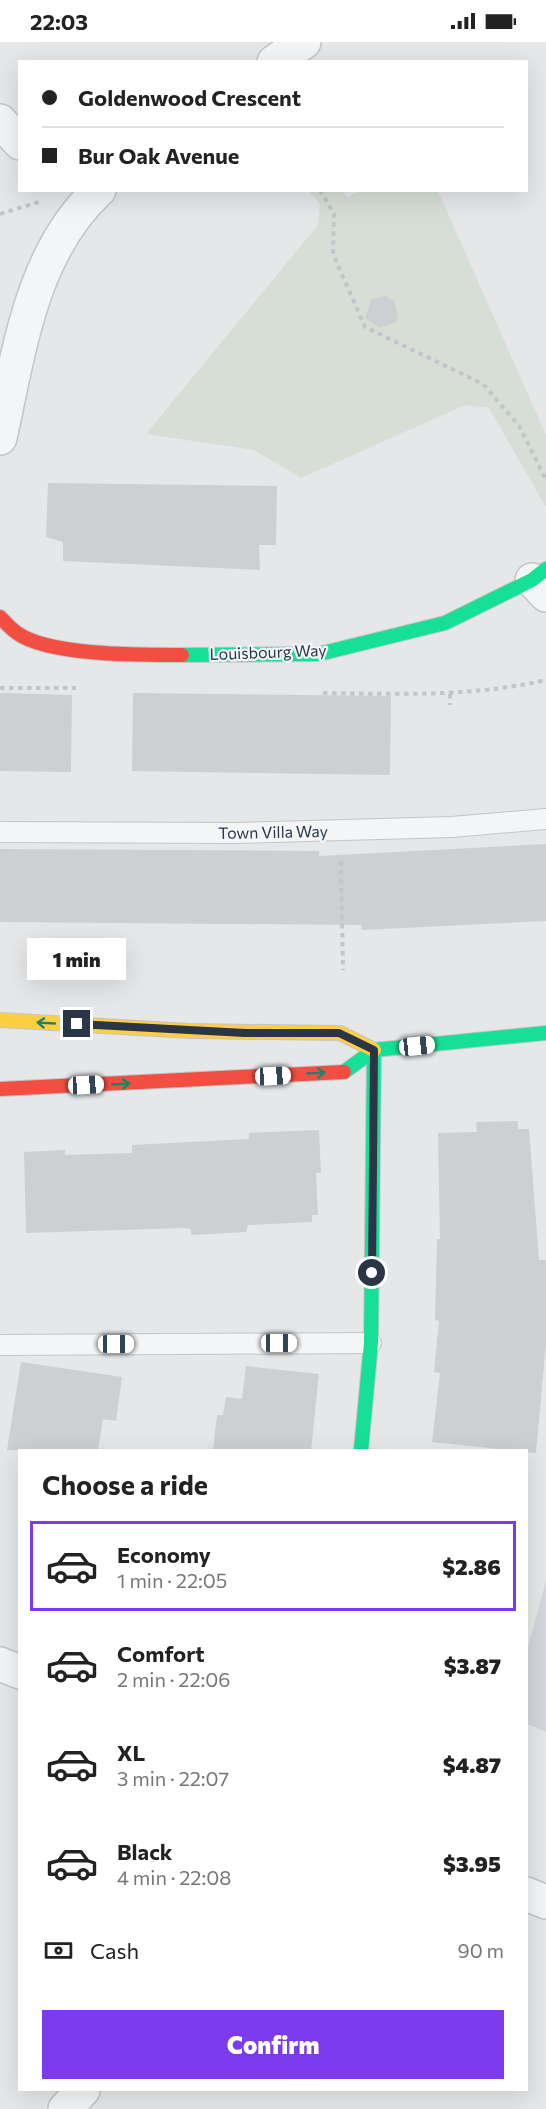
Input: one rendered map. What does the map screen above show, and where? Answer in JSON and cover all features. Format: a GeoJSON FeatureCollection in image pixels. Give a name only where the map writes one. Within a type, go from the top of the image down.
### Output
{"type":"FeatureCollection","features":[{"type":"Feature","properties":{"kind":"street"},"geometry":{"type":"LineString","coordinates":[[277,60],[304,42]]}},
{"type":"Feature","properties":{"kind":"street"},"geometry":{"type":"LineString","coordinates":[[0,120],[18,141]]}},
{"type":"Feature","properties":{"kind":"street"},"geometry":{"type":"LineString","coordinates":[[0,438],[29,305],[56,248],[75,197]]}},
{"type":"Feature","properties":{"kind":"street","name":"Louisbourg Way"},"geometry":{"type":"LineString","coordinates":[[0,617],[18,634],[53,647],[145,655],[319,654],[445,623],[541,581]]}},
{"type":"Feature","properties":{"kind":"street"},"geometry":{"type":"LineString","coordinates":[[0,1020],[232,1033],[339,1033],[374,1050]]}},
{"type":"Feature","properties":{"kind":"street"},"geometry":{"type":"LineString","coordinates":[[0,1089],[344,1072],[374,1050],[546,1033]]}},
{"type":"Feature","properties":{"kind":"street"},"geometry":{"type":"LineString","coordinates":[[361,1449],[371,1343],[374,1050]]}},
{"type":"Feature","properties":{"kind":"street"},"geometry":{"type":"LineString","coordinates":[[0,1664],[18,1671]]}},
{"type":"Feature","properties":{"kind":"street"},"geometry":{"type":"LineString","coordinates":[[528,1895],[546,1902]]}},
{"type":"Feature","properties":{"kind":"street"},"geometry":{"type":"LineString","coordinates":[[65,2109],[82,2091]]}},
{"type":"Feature","properties":{"kind":"lane","name":"Town Villa Way"},"geometry":{"type":"LineString","coordinates":[[0,832],[236,833],[452,827],[546,819]]}},
{"type":"Feature","properties":{"kind":"lane"},"geometry":{"type":"LineString","coordinates":[[0,1345],[371,1343]]}},
{"type":"Feature","properties":{"kind":"path"},"geometry":{"type":"LineString","coordinates":[[321,192],[334,214],[333,255],[365,327],[483,384],[519,426],[546,480]]}},
{"type":"Feature","properties":{"kind":"path"},"geometry":{"type":"LineString","coordinates":[[0,214],[75,197]]}},
{"type":"Feature","properties":{"kind":"path"},"geometry":{"type":"LineString","coordinates":[[450,694],[450,705]]}},
{"type":"Feature","properties":{"kind":"path"},"geometry":{"type":"LineString","coordinates":[[342,830],[343,970]]}},
{"type":"Feature","properties":{"kind":"shaded area"},"geometry":{"type":"Polygon","coordinates":[[[310,192],[344,192],[347,197],[360,192],[438,192],[546,435],[546,507],[489,408],[465,405],[301,478],[254,450],[146,434],[318,225],[320,204],[310,192]]]}},
{"type":"Feature","properties":{"kind":"shaded area"},"geometry":{"type":"Polygon","coordinates":[[[546,1581],[546,1732],[528,1724],[528,1647],[546,1581]]]}},
{"type":"Feature","properties":{"kind":"building"},"geometry":{"type":"Polygon","coordinates":[[[385,296],[394,301],[398,315],[396,322],[380,328],[365,318],[372,299],[385,296]]]}},
{"type":"Feature","properties":{"kind":"building"},"geometry":{"type":"Polygon","coordinates":[[[48,483],[277,486],[276,545],[259,545],[260,570],[63,561],[63,542],[46,537],[48,483]]]}},
{"type":"Feature","properties":{"kind":"building"},"geometry":{"type":"Polygon","coordinates":[[[0,693],[72,695],[71,772],[0,771],[0,693]]]}},
{"type":"Feature","properties":{"kind":"building"},"geometry":{"type":"Polygon","coordinates":[[[133,693],[391,696],[390,775],[132,771],[133,693]]]}},
{"type":"Feature","properties":{"kind":"building"},"geometry":{"type":"Polygon","coordinates":[[[546,844],[546,921],[362,930],[361,925],[0,922],[0,849],[319,851],[319,856],[546,844]]]}},
{"type":"Feature","properties":{"kind":"building"},"geometry":{"type":"Polygon","coordinates":[[[518,1121],[518,1129],[529,1129],[539,1260],[546,1260],[546,1343],[536,1453],[528,1452],[528,1449],[498,1449],[432,1442],[440,1373],[434,1372],[439,1321],[435,1320],[437,1239],[440,1239],[438,1133],[477,1132],[476,1122],[518,1121]]]}},
{"type":"Feature","properties":{"kind":"building"},"geometry":{"type":"Polygon","coordinates":[[[319,1130],[321,1173],[316,1173],[318,1215],[312,1215],[312,1222],[248,1225],[246,1232],[191,1235],[191,1229],[185,1228],[26,1233],[24,1152],[65,1150],[65,1155],[132,1153],[132,1145],[249,1139],[249,1133],[319,1130]]]}},
{"type":"Feature","properties":{"kind":"building"},"geometry":{"type":"Polygon","coordinates":[[[21,1362],[122,1377],[116,1421],[103,1419],[98,1449],[7,1450],[21,1362]]]}},
{"type":"Feature","properties":{"kind":"building"},"geometry":{"type":"Polygon","coordinates":[[[246,1366],[319,1374],[311,1449],[213,1449],[217,1415],[223,1415],[226,1397],[242,1399],[246,1366]]]}},
{"type":"Feature","properties":{"kind":"traffic: fast"},"geometry":{"type":"LineString","coordinates":[[182,655],[319,654],[445,623],[532,580],[546,569]]}},
{"type":"Feature","properties":{"kind":"traffic: fast"},"geometry":{"type":"LineString","coordinates":[[344,1072],[374,1050],[546,1033]]}},
{"type":"Feature","properties":{"kind":"traffic: fast"},"geometry":{"type":"LineString","coordinates":[[361,1449],[371,1343],[374,1050]]}},
{"type":"Feature","properties":{"kind":"traffic: slow"},"geometry":{"type":"LineString","coordinates":[[0,1020],[190,1031],[340,1033],[374,1050]]}},
{"type":"Feature","properties":{"kind":"traffic: jam"},"geometry":{"type":"LineString","coordinates":[[0,617],[17,633],[32,641],[51,646],[96,653],[182,655]]}},
{"type":"Feature","properties":{"kind":"traffic: jam"},"geometry":{"type":"LineString","coordinates":[[0,1089],[344,1072]]}},
{"type":"Feature","properties":{"kind":"route"},"geometry":{"type":"LineString","coordinates":[[77,1024],[263,1034],[339,1033],[374,1050],[372,1273]]}}]}
